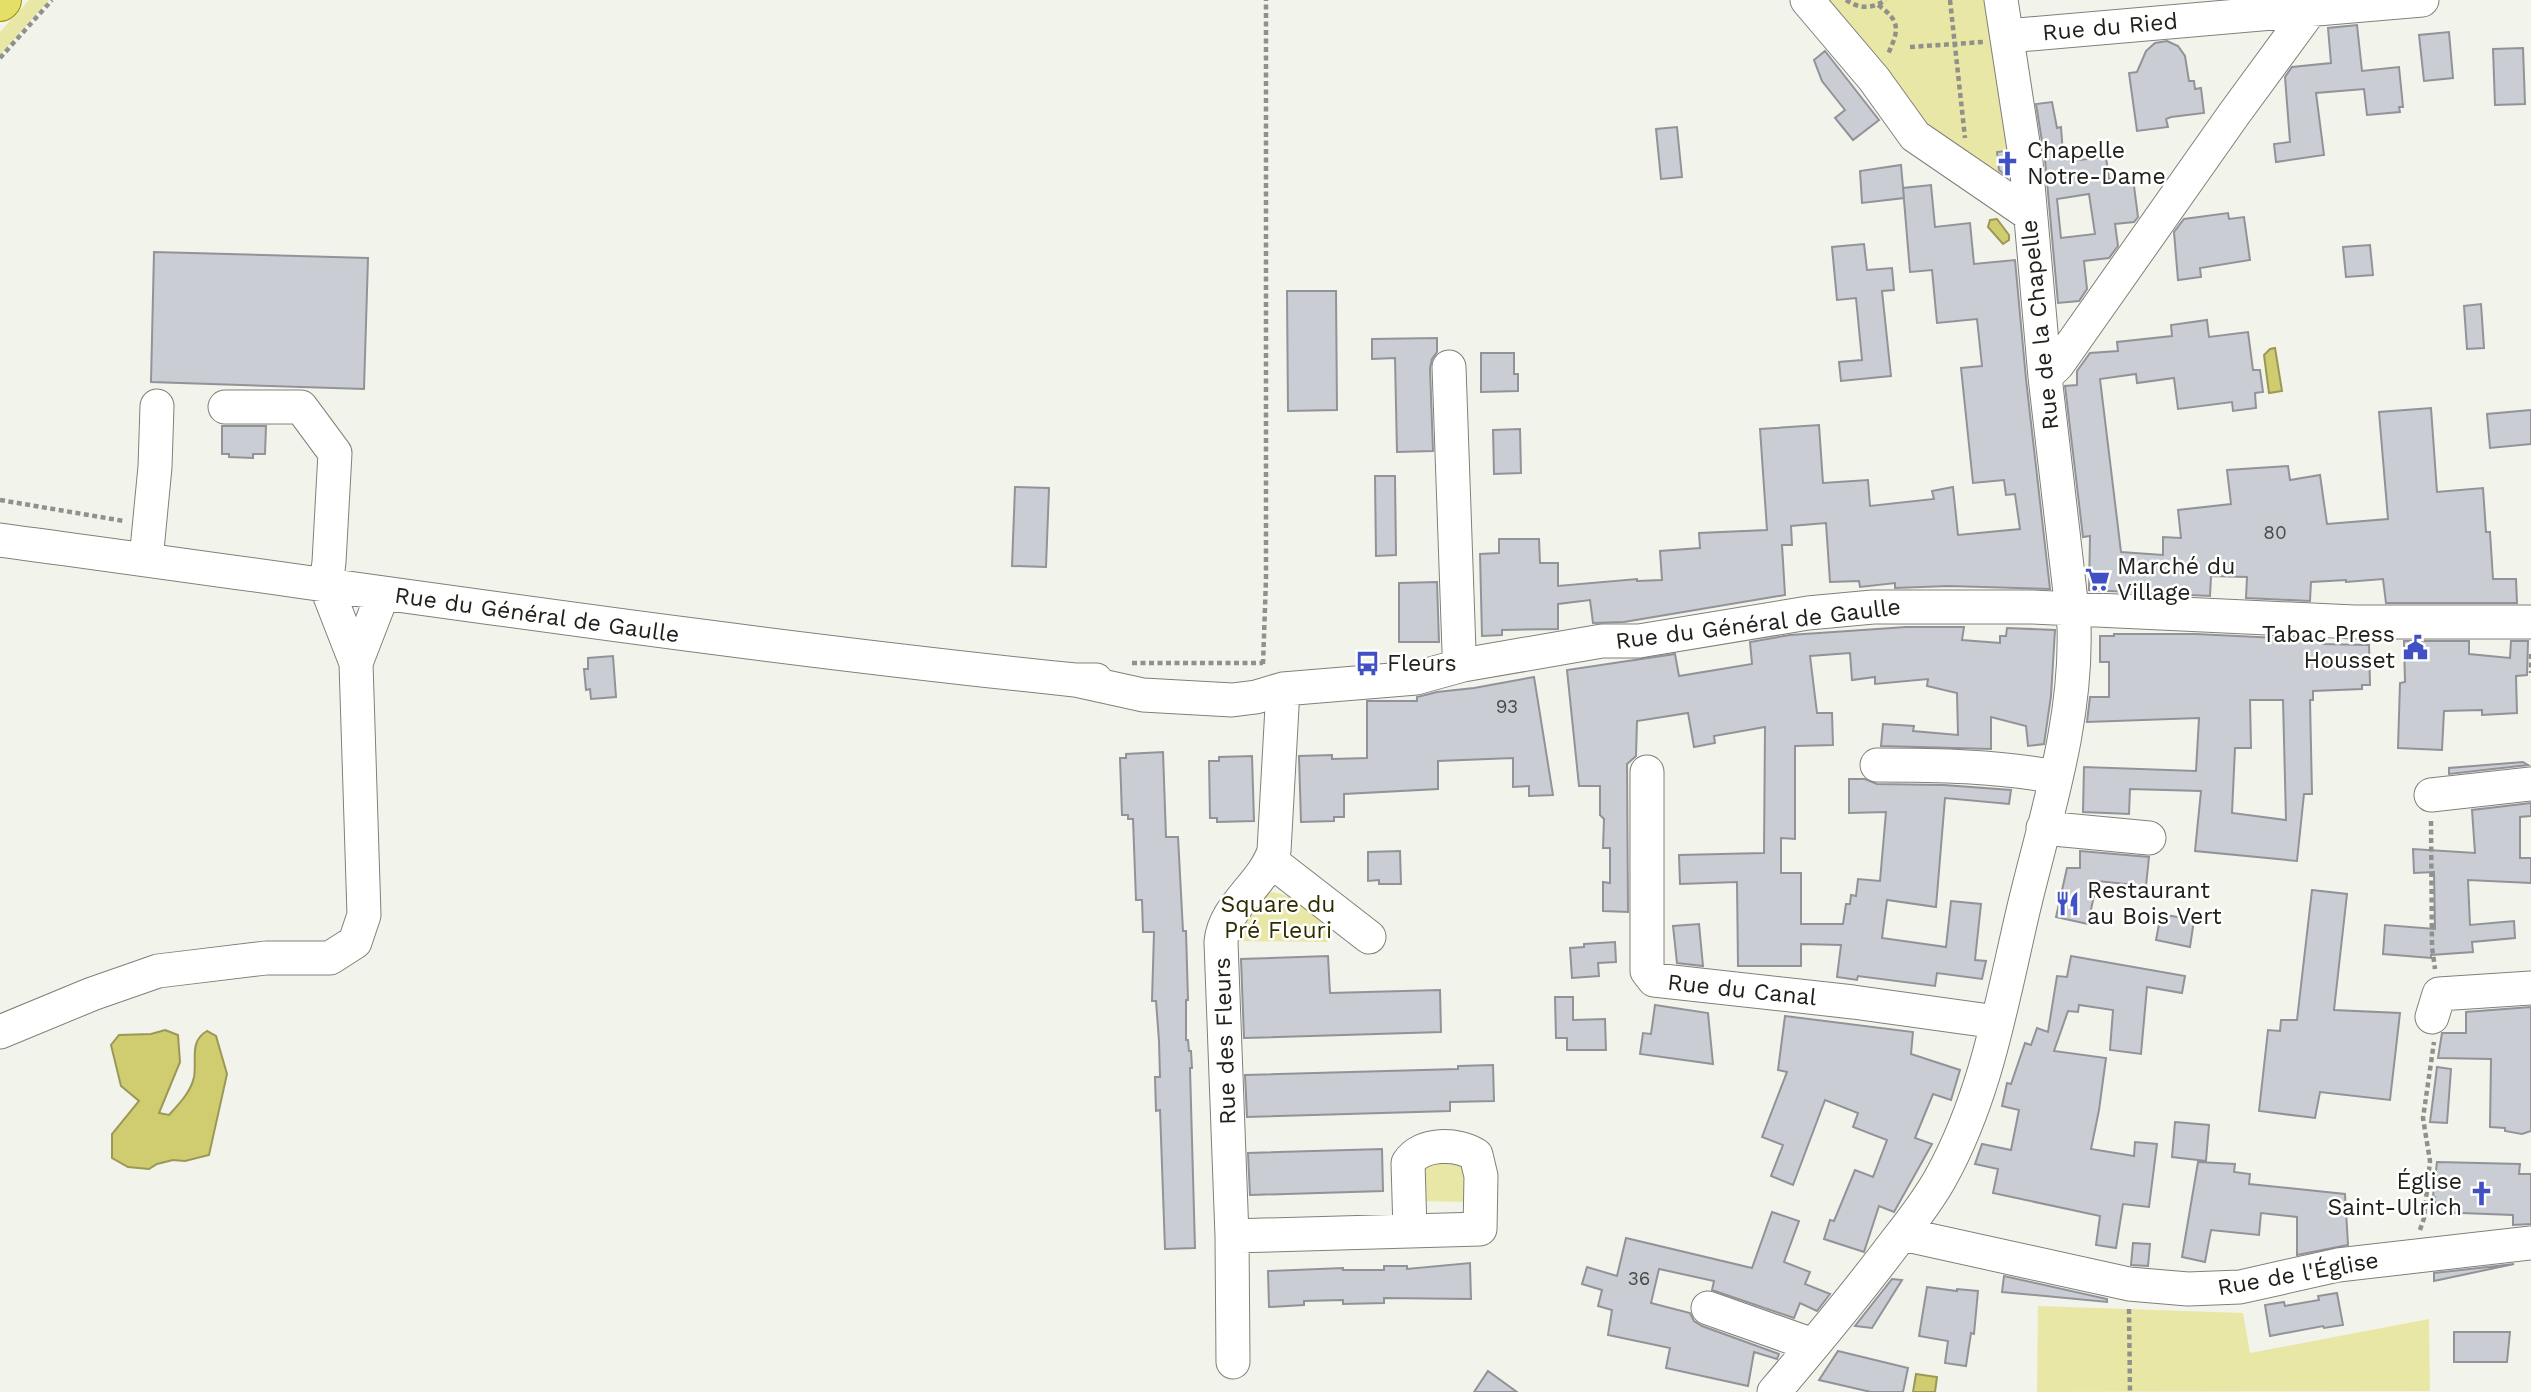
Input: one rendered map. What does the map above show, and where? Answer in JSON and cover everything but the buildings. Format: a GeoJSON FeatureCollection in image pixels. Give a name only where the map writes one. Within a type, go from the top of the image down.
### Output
{"type":"FeatureCollection","features":[{"type":"Feature","properties":{"kind":"street"},"geometry":{"type":"LineString","coordinates":[[1807,0],[1874,79],[1915,136],[2029,214]]}},
{"type":"Feature","properties":{"kind":"street","name":"Rue de la Chapelle"},"geometry":{"type":"LineString","coordinates":[[2001,0],[2026,162],[2045,377],[2071,608]]}},
{"type":"Feature","properties":{"kind":"street","name":"Rue du Ried"},"geometry":{"type":"LineString","coordinates":[[2007,36],[2422,0]]}},
{"type":"Feature","properties":{"kind":"street"},"geometry":{"type":"LineString","coordinates":[[2045,377],[2058,364],[2311,9]]}},
{"type":"Feature","properties":{"kind":"street"},"geometry":{"type":"LineString","coordinates":[[1449,368],[1459,650],[1463,665]]}},
{"type":"Feature","properties":{"kind":"street"},"geometry":{"type":"LineString","coordinates":[[146,560],[155,467],[157,406]]}},
{"type":"Feature","properties":{"kind":"street"},"geometry":{"type":"LineString","coordinates":[[0,1032],[92,994],[158,971],[266,958],[330,958],[355,942],[365,915],[356,663],[326,586],[330,562],[335,453],[302,407],[225,407]]}},
{"type":"Feature","properties":{"kind":"street","name":"Rue du Général de Gaulle"},"geometry":{"type":"LineString","coordinates":[[0,541],[717,639],[1075,680],[1143,695],[1212,700],[1256,697],[1273,686],[1416,678],[1463,665],[1591,643],[1639,641],[1836,610],[1912,606],[2071,608],[2354,622],[2531,622]]}},
{"type":"Feature","properties":{"kind":"street"},"geometry":{"type":"LineString","coordinates":[[356,663],[383,593]]}},
{"type":"Feature","properties":{"kind":"street"},"geometry":{"type":"LineString","coordinates":[[1774,1392],[1925,1203],[1952,1156],[1985,1073],[2066,735],[2072,691],[2074,634],[2071,608]]}},
{"type":"Feature","properties":{"kind":"street","name":"Rue des Fleurs"},"geometry":{"type":"LineString","coordinates":[[1233,1362],[1232,1236],[1222,934],[1231,914],[1271,861],[1276,842],[1273,686]]}},
{"type":"Feature","properties":{"kind":"street"},"geometry":{"type":"LineString","coordinates":[[1877,765],[1959,765],[2001,768],[2056,777]]}},
{"type":"Feature","properties":{"kind":"street","name":"Rue du Canal"},"geometry":{"type":"LineString","coordinates":[[1647,772],[1647,971],[1654,980],[1853,1002],[1997,1022]]}},
{"type":"Feature","properties":{"kind":"street"},"geometry":{"type":"LineString","coordinates":[[2431,795],[2531,784]]}},
{"type":"Feature","properties":{"kind":"street"},"geometry":{"type":"LineString","coordinates":[[2043,828],[2149,838]]}},
{"type":"Feature","properties":{"kind":"street"},"geometry":{"type":"LineString","coordinates":[[1271,861],[1369,937]]}},
{"type":"Feature","properties":{"kind":"street"},"geometry":{"type":"LineString","coordinates":[[2435,1006],[2531,988]]}},
{"type":"Feature","properties":{"kind":"street"},"geometry":{"type":"LineString","coordinates":[[1232,1236],[1480,1229],[1479,1161],[1476,1155],[1459,1147],[1420,1150],[1412,1156],[1408,1163],[1410,1230]]}},
{"type":"Feature","properties":{"kind":"street","name":"Rue de l'Église"},"geometry":{"type":"LineString","coordinates":[[1902,1234],[2129,1284],[2188,1289],[2240,1287],[2339,1265],[2531,1243]]}},
{"type":"Feature","properties":{"kind":"street"},"geometry":{"type":"LineString","coordinates":[[1708,1308],[1813,1345]]}},
{"type":"Feature","properties":{"kind":"path"},"geometry":{"type":"LineString","coordinates":[[0,58],[52,0]]}},
{"type":"Feature","properties":{"kind":"path"},"geometry":{"type":"LineString","coordinates":[[1266,0],[1266,579],[1273,686]]}},
{"type":"Feature","properties":{"kind":"path"},"geometry":{"type":"LineString","coordinates":[[1846,0],[1861,7],[1878,5],[1885,0]]}},
{"type":"Feature","properties":{"kind":"path"},"geometry":{"type":"LineString","coordinates":[[1950,0],[1967,160],[1965,171]]}},
{"type":"Feature","properties":{"kind":"path"},"geometry":{"type":"LineString","coordinates":[[1878,5],[1889,12],[1895,20],[1897,30],[1886,59]]}},
{"type":"Feature","properties":{"kind":"path"},"geometry":{"type":"LineString","coordinates":[[1910,47],[1997,41],[2007,36]]}},
{"type":"Feature","properties":{"kind":"path"},"geometry":{"type":"LineString","coordinates":[[0,500],[149,525]]}},
{"type":"Feature","properties":{"kind":"path"},"geometry":{"type":"LineString","coordinates":[[2531,654],[2531,673]]}},
{"type":"Feature","properties":{"kind":"path"},"geometry":{"type":"LineString","coordinates":[[2417,1235],[2424,1218],[2429,1179],[2429,1152],[2423,1118],[2434,1041],[2431,795]]}},
{"type":"Feature","properties":{"kind":"path"},"geometry":{"type":"LineString","coordinates":[[2129,1284],[2130,1392]]}},
{"type":"Feature","properties":{"kind":"green space"},"geometry":{"type":"Polygon","coordinates":[[[29,0],[49,0],[0,55],[0,32],[29,0]]]}},
{"type":"Feature","properties":{"kind":"green space"},"geometry":{"type":"Polygon","coordinates":[[[1826,0],[1991,0],[2014,150],[1997,152],[2000,175],[1930,135],[1826,0]]]}},
{"type":"Feature","properties":{"kind":"green space","name":"Square du Pré Fleuri"},"geometry":{"type":"Polygon","coordinates":[[[1272,892],[1292,898],[1309,908],[1322,923],[1328,942],[1236,941],[1244,919],[1253,905],[1272,892]]]}},
{"type":"Feature","properties":{"kind":"green space"},"geometry":{"type":"Polygon","coordinates":[[[1464,1157],[1469,1202],[1419,1201],[1421,1160],[1464,1157]]]}},
{"type":"Feature","properties":{"kind":"green space"},"geometry":{"type":"Polygon","coordinates":[[[2038,1306],[2243,1313],[2250,1353],[2429,1319],[2430,1391],[2037,1392],[2038,1306]]]}},
{"type":"Feature","properties":{"kind":"shaded area"},"geometry":{"type":"Polygon","coordinates":[[[1997,219],[2009,235],[2009,240],[2003,244],[1988,227],[1990,220],[1997,219]]]}},
{"type":"Feature","properties":{"kind":"shaded area"},"geometry":{"type":"Polygon","coordinates":[[[2275,348],[2282,391],[2269,393],[2264,355],[2275,348]]]}},
{"type":"Feature","properties":{"kind":"shaded area"},"geometry":{"type":"Polygon","coordinates":[[[165,1030],[178,1035],[180,1062],[159,1113],[169,1115],[184,1098],[192,1083],[198,1040],[207,1031],[216,1036],[227,1074],[209,1155],[185,1161],[173,1160],[149,1169],[128,1167],[112,1158],[112,1134],[139,1101],[121,1086],[111,1045],[119,1035],[151,1034],[165,1030]]]}},
{"type":"Feature","properties":{"kind":"shaded area"},"geometry":{"type":"Polygon","coordinates":[[[1916,1374],[1937,1377],[1935,1392],[1913,1392],[1916,1374]]]}},
{"type":"Feature","properties":{"kind":"place","name":"Chapelle Notre-Dame"},"geometry":{"type":"Point","coordinates":[2007,163]}},
{"type":"Feature","properties":{"kind":"place","name":"Marché du Village"},"geometry":{"type":"Point","coordinates":[2097,579]}},
{"type":"Feature","properties":{"kind":"place","name":"Tabac Press Housset"},"geometry":{"type":"Point","coordinates":[2415,647]}},
{"type":"Feature","properties":{"kind":"place","name":"Fleurs"},"geometry":{"type":"Point","coordinates":[1367,663]}},
{"type":"Feature","properties":{"kind":"place","name":"Restaurant au Bois Vert"},"geometry":{"type":"Point","coordinates":[2067,903]}},
{"type":"Feature","properties":{"kind":"place","name":"Église Saint-Ulrich"},"geometry":{"type":"Point","coordinates":[2482,1194]}}]}
